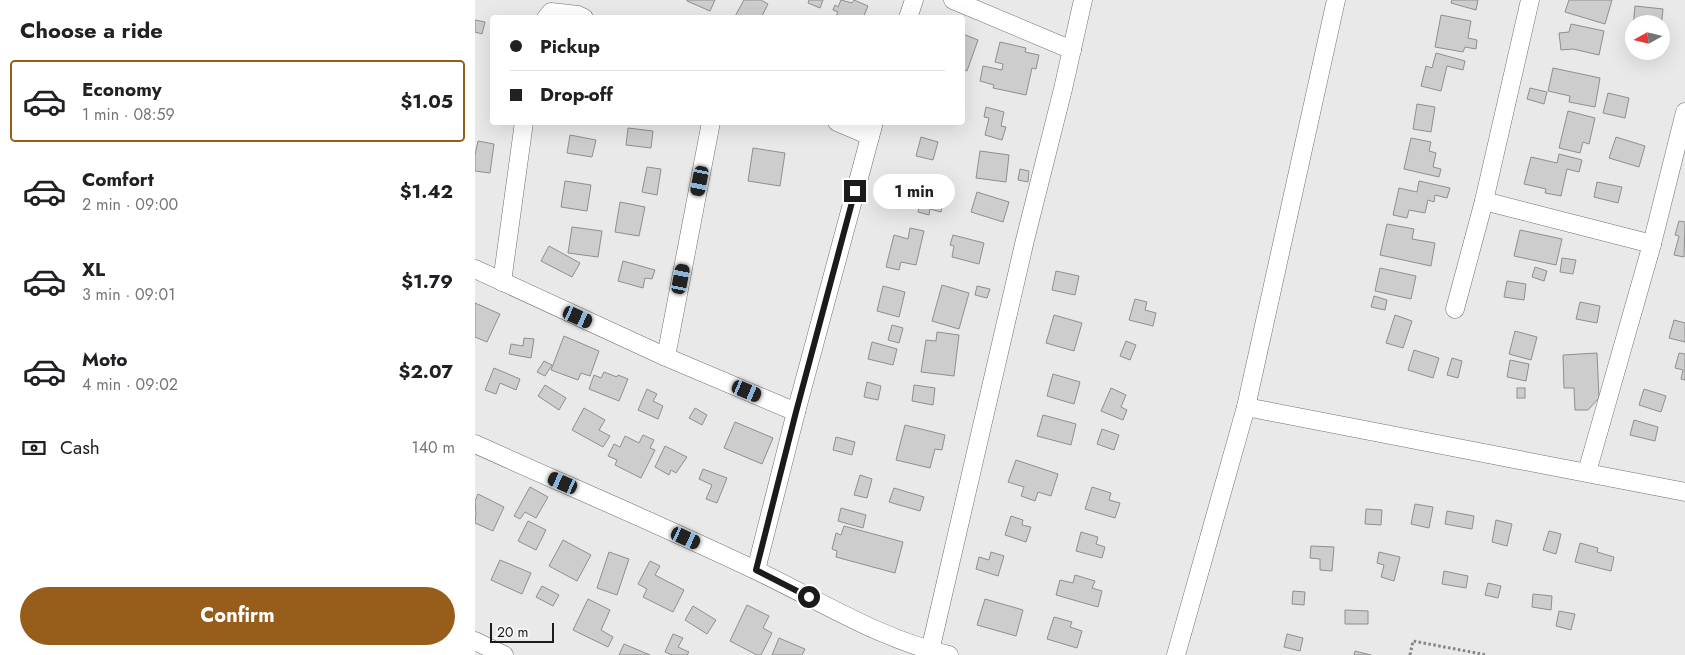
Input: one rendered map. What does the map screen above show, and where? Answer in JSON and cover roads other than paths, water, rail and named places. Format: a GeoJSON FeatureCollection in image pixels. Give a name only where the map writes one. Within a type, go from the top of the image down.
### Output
{"type":"FeatureCollection","features":[{"type":"Feature","properties":{"kind":"street"},"geometry":{"type":"LineString","coordinates":[[909,15],[914,0]]}},
{"type":"Feature","properties":{"kind":"street"},"geometry":{"type":"LineString","coordinates":[[953,0],[1071,50]]}},
{"type":"Feature","properties":{"kind":"street"},"geometry":{"type":"LineString","coordinates":[[930,651],[1025,240],[1083,0]]}},
{"type":"Feature","properties":{"kind":"street"},"geometry":{"type":"LineString","coordinates":[[1176,655],[1246,407],[1336,0]]}},
{"type":"Feature","properties":{"kind":"street"},"geometry":{"type":"LineString","coordinates":[[1455,310],[1485,201],[1530,0]]}},
{"type":"Feature","properties":{"kind":"street"},"geometry":{"type":"LineString","coordinates":[[548,15],[551,12],[578,15]]}},
{"type":"Feature","properties":{"kind":"street"},"geometry":{"type":"LineString","coordinates":[[1587,472],[1652,244],[1685,112]]}},
{"type":"Feature","properties":{"kind":"street"},"geometry":{"type":"LineString","coordinates":[[502,282],[524,125]]}},
{"type":"Feature","properties":{"kind":"street"},"geometry":{"type":"LineString","coordinates":[[666,357],[710,125]]}},
{"type":"Feature","properties":{"kind":"street"},"geometry":{"type":"LineString","coordinates":[[756,570],[796,412],[872,129],[852,125]]}},
{"type":"Feature","properties":{"kind":"street"},"geometry":{"type":"LineString","coordinates":[[1485,201],[1652,244]]}},
{"type":"Feature","properties":{"kind":"street"},"geometry":{"type":"LineString","coordinates":[[475,269],[666,357],[796,412]]}},
{"type":"Feature","properties":{"kind":"street"},"geometry":{"type":"LineString","coordinates":[[1246,407],[1685,492]]}},
{"type":"Feature","properties":{"kind":"street"},"geometry":{"type":"LineString","coordinates":[[475,444],[756,570],[862,625],[930,651],[949,655]]}},
{"type":"Feature","properties":{"kind":"street"},"geometry":{"type":"LineString","coordinates":[[475,641],[504,655]]}}]}
